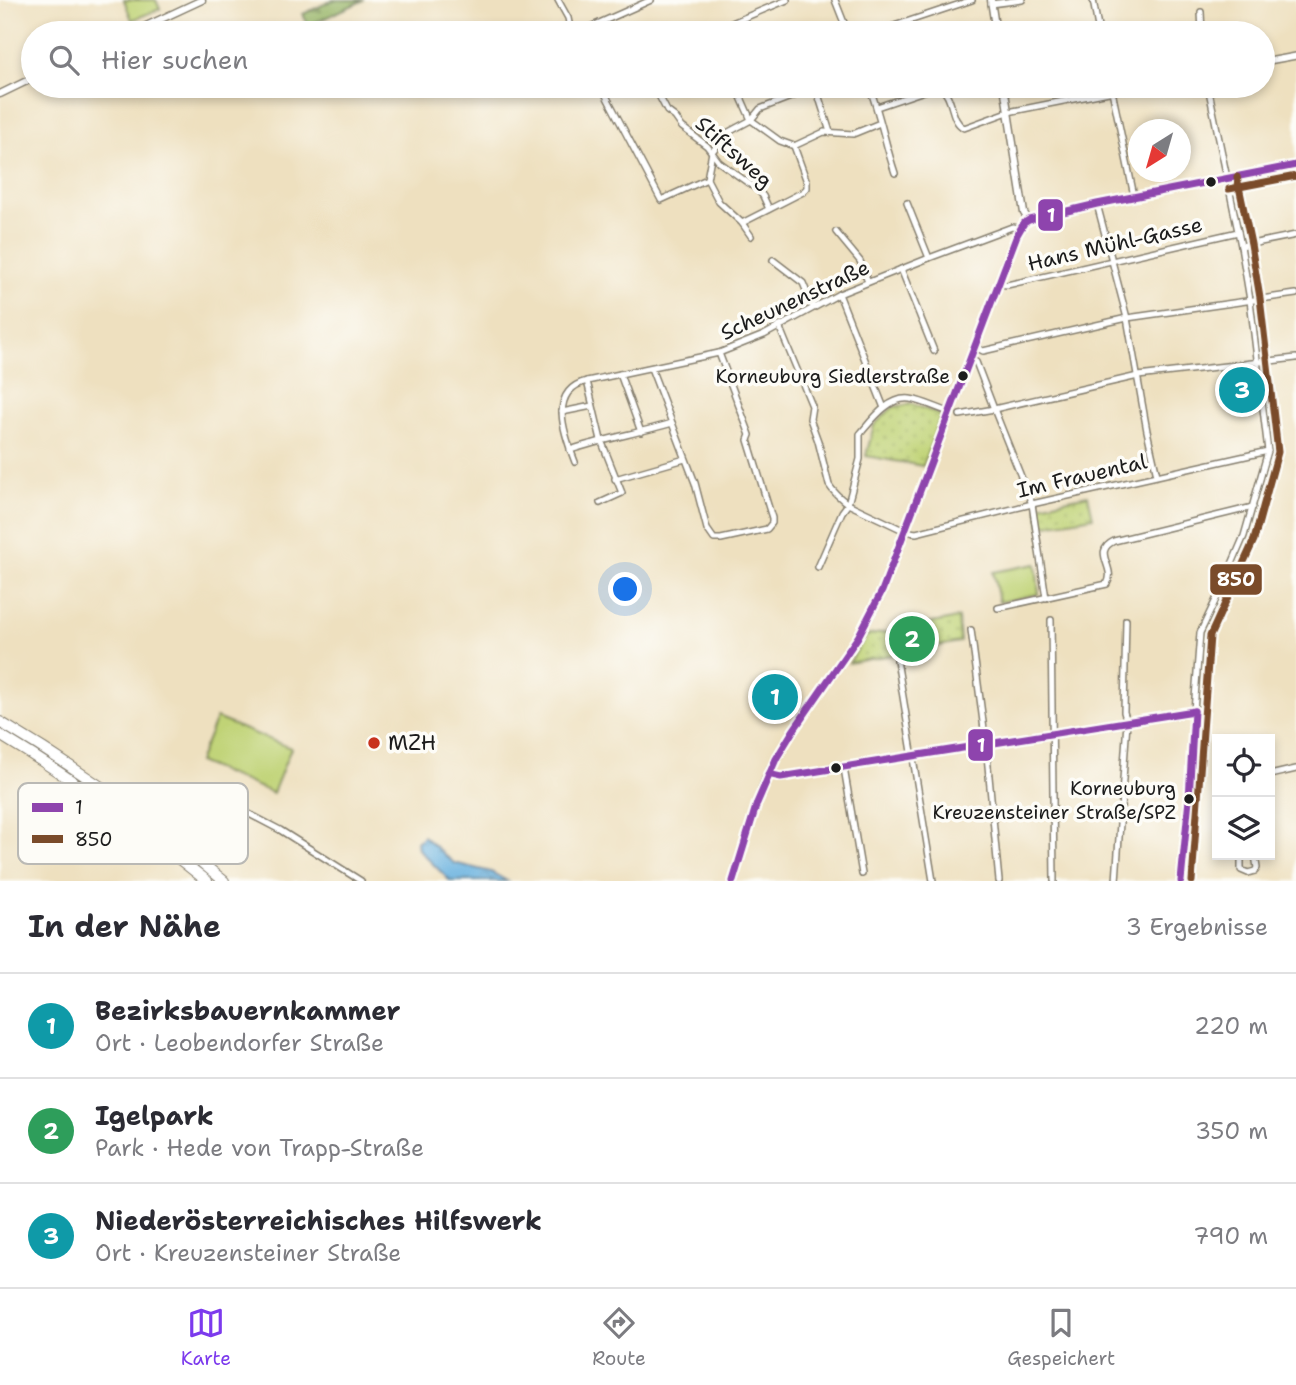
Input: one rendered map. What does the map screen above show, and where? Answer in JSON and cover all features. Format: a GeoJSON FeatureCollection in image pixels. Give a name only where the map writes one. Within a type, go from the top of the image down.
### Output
{"type":"FeatureCollection","features":[{"type":"Feature","properties":{"kind":"highway"},"geometry":{"type":"LineString","coordinates":[[0,722],[95,783]]}},
{"type":"Feature","properties":{"kind":"highway"},"geometry":{"type":"LineString","coordinates":[[0,735],[75,783]]}},
{"type":"Feature","properties":{"kind":"highway"},"geometry":{"type":"LineString","coordinates":[[185,864],[207,881]]}},
{"type":"Feature","properties":{"kind":"highway"},"geometry":{"type":"LineString","coordinates":[[204,864],[224,881]]}},
{"type":"Feature","properties":{"kind":"main road"},"geometry":{"type":"LineString","coordinates":[[733,881],[768,774],[866,625],[883,591],[1020,228],[1029,220],[1097,204],[1296,165]]}},
{"type":"Feature","properties":{"kind":"street"},"geometry":{"type":"LineString","coordinates":[[157,21],[202,0]]}},
{"type":"Feature","properties":{"kind":"street"},"geometry":{"type":"LineString","coordinates":[[558,0],[569,21]]}},
{"type":"Feature","properties":{"kind":"street"},"geometry":{"type":"LineString","coordinates":[[604,21],[651,0]]}},
{"type":"Feature","properties":{"kind":"street"},"geometry":{"type":"LineString","coordinates":[[738,21],[787,0]]}},
{"type":"Feature","properties":{"kind":"street"},"geometry":{"type":"LineString","coordinates":[[835,0],[843,21]]}},
{"type":"Feature","properties":{"kind":"street"},"geometry":{"type":"LineString","coordinates":[[909,21],[972,0]]}},
{"type":"Feature","properties":{"kind":"street"},"geometry":{"type":"LineString","coordinates":[[994,21],[991,2],[1022,0]]}},
{"type":"Feature","properties":{"kind":"street"},"geometry":{"type":"LineString","coordinates":[[1093,0],[1097,21]]}},
{"type":"Feature","properties":{"kind":"street"},"geometry":{"type":"LineString","coordinates":[[1200,12],[1201,21]]}},
{"type":"Feature","properties":{"kind":"street"},"geometry":{"type":"LineString","coordinates":[[1275,60],[1296,56]]}},
{"type":"Feature","properties":{"kind":"street"},"geometry":{"type":"LineString","coordinates":[[0,94],[21,84]]}},
{"type":"Feature","properties":{"kind":"street"},"geometry":{"type":"LineString","coordinates":[[607,98],[661,200],[707,179]]}},
{"type":"Feature","properties":{"kind":"street","name":"Stiftsweg"},"geometry":{"type":"LineString","coordinates":[[660,98],[667,111],[712,152],[719,162],[758,190],[769,209]]}},
{"type":"Feature","properties":{"kind":"street"},"geometry":{"type":"LineString","coordinates":[[742,98],[751,120],[780,141],[794,146],[824,132],[853,134],[880,123]]}},
{"type":"Feature","properties":{"kind":"street"},"geometry":{"type":"LineString","coordinates":[[751,236],[742,223],[719,202],[707,179],[712,152],[727,133],[751,120],[760,109],[790,98]]}},
{"type":"Feature","properties":{"kind":"street"},"geometry":{"type":"LineString","coordinates":[[819,98],[830,132]]}},
{"type":"Feature","properties":{"kind":"street"},"geometry":{"type":"LineString","coordinates":[[874,98],[895,173]]}},
{"type":"Feature","properties":{"kind":"street"},"geometry":{"type":"LineString","coordinates":[[877,107],[903,98]]}},
{"type":"Feature","properties":{"kind":"street"},"geometry":{"type":"LineString","coordinates":[[948,98],[957,124],[961,127],[1008,112],[1068,98]]}},
{"type":"Feature","properties":{"kind":"street"},"geometry":{"type":"LineString","coordinates":[[1006,98],[1024,213],[1029,220]]}},
{"type":"Feature","properties":{"kind":"street"},"geometry":{"type":"LineString","coordinates":[[1113,98],[1134,196]]}},
{"type":"Feature","properties":{"kind":"street"},"geometry":{"type":"LineString","coordinates":[[1181,881],[1200,631],[1244,537],[1268,451],[1250,300],[1210,98]]}},
{"type":"Feature","properties":{"kind":"street"},"geometry":{"type":"LineString","coordinates":[[742,223],[807,188],[794,146]]}},
{"type":"Feature","properties":{"kind":"street"},"geometry":{"type":"LineString","coordinates":[[907,203],[929,258]]}},
{"type":"Feature","properties":{"kind":"street"},"geometry":{"type":"LineString","coordinates":[[1097,204],[1127,318],[1157,475]]}},
{"type":"Feature","properties":{"kind":"street","name":"Scheunenstraße"},"geometry":{"type":"LineString","coordinates":[[562,412],[566,395],[576,384],[719,353],[764,335],[839,294],[901,268],[1012,227],[1020,228]]}},
{"type":"Feature","properties":{"kind":"street"},"geometry":{"type":"LineString","coordinates":[[836,232],[860,261],[868,282]]}},
{"type":"Feature","properties":{"kind":"street","name":"Hans Mühl-Gasse"},"geometry":{"type":"LineString","coordinates":[[999,284],[1007,285],[1238,232]]}},
{"type":"Feature","properties":{"kind":"street"},"geometry":{"type":"LineString","coordinates":[[1241,246],[1296,235]]}},
{"type":"Feature","properties":{"kind":"street"},"geometry":{"type":"LineString","coordinates":[[773,260],[803,283],[813,307]]}},
{"type":"Feature","properties":{"kind":"street"},"geometry":{"type":"LineString","coordinates":[[901,268],[934,351]]}},
{"type":"Feature","properties":{"kind":"street"},"geometry":{"type":"LineString","coordinates":[[839,294],[884,408]]}},
{"type":"Feature","properties":{"kind":"street"},"geometry":{"type":"LineString","coordinates":[[975,347],[983,351],[1127,318],[1296,294]]}},
{"type":"Feature","properties":{"kind":"street"},"geometry":{"type":"LineString","coordinates":[[779,326],[812,406],[810,419],[829,485],[848,504],[905,531]]}},
{"type":"Feature","properties":{"kind":"street"},"geometry":{"type":"LineString","coordinates":[[651,368],[698,493],[707,529],[714,539],[721,540],[767,529],[772,518],[748,440],[750,435],[719,353]]}},
{"type":"Feature","properties":{"kind":"street"},"geometry":{"type":"LineString","coordinates":[[960,415],[994,410],[1138,376],[1296,358]]}},
{"type":"Feature","properties":{"kind":"street"},"geometry":{"type":"LineString","coordinates":[[970,359],[976,362],[1032,504],[1046,598]]}},
{"type":"Feature","properties":{"kind":"street"},"geometry":{"type":"LineString","coordinates":[[620,374],[641,432]]}},
{"type":"Feature","properties":{"kind":"street"},"geometry":{"type":"LineString","coordinates":[[587,381],[601,440],[622,493],[600,503]]}},
{"type":"Feature","properties":{"kind":"street"},"geometry":{"type":"LineString","coordinates":[[818,567],[848,504],[860,459],[860,434],[884,408],[901,400],[911,399],[949,412]]}},
{"type":"Feature","properties":{"kind":"street"},"geometry":{"type":"LineString","coordinates":[[575,462],[562,412],[592,407]]}},
{"type":"Feature","properties":{"kind":"street"},"geometry":{"type":"LineString","coordinates":[[570,450],[672,423]]}},
{"type":"Feature","properties":{"kind":"street","name":"Im Frauental"},"geometry":{"type":"LineString","coordinates":[[905,531],[916,533],[1268,451]]}},
{"type":"Feature","properties":{"kind":"street"},"geometry":{"type":"LineString","coordinates":[[615,479],[685,459]]}},
{"type":"Feature","properties":{"kind":"street"},"geometry":{"type":"LineString","coordinates":[[999,608],[1107,584],[1111,576],[1104,551],[1111,542],[1253,508]]}},
{"type":"Feature","properties":{"kind":"street"},"geometry":{"type":"LineString","coordinates":[[1051,620],[1054,881]]}},
{"type":"Feature","properties":{"kind":"street"},"geometry":{"type":"LineString","coordinates":[[1116,881],[1127,722],[1124,712],[1126,620]]}},
{"type":"Feature","properties":{"kind":"street"},"geometry":{"type":"LineString","coordinates":[[971,630],[986,745],[999,881]]}},
{"type":"Feature","properties":{"kind":"street"},"geometry":{"type":"LineString","coordinates":[[897,660],[933,881]]}},
{"type":"Feature","properties":{"kind":"street"},"geometry":{"type":"LineString","coordinates":[[768,774],[781,777],[844,768],[1194,711]]}},
{"type":"Feature","properties":{"kind":"street"},"geometry":{"type":"LineString","coordinates":[[844,768],[862,874]]}},
{"type":"Feature","properties":{"kind":"street"},"geometry":{"type":"LineString","coordinates":[[1275,774],[1296,769]]}},
{"type":"Feature","properties":{"kind":"street"},"geometry":{"type":"LineString","coordinates":[[248,813],[280,830],[361,881]]}},
{"type":"Feature","properties":{"kind":"street"},"geometry":{"type":"LineString","coordinates":[[1241,860],[1241,870],[1248,873],[1257,868],[1256,860]]}},
{"type":"Feature","properties":{"kind":"green space"},"geometry":{"type":"Polygon","coordinates":[[[124,0],[156,0],[160,9],[132,20],[124,0]]]}},
{"type":"Feature","properties":{"kind":"green space"},"geometry":{"type":"Polygon","coordinates":[[[333,0],[364,0],[319,21],[306,21],[303,14],[333,0]]]}},
{"type":"Feature","properties":{"kind":"green space"},"geometry":{"type":"Polygon","coordinates":[[[912,404],[941,415],[923,466],[866,456],[874,425],[893,407],[912,404]]]}},
{"type":"Feature","properties":{"kind":"green space"},"geometry":{"type":"Polygon","coordinates":[[[1088,495],[1093,517],[1040,526],[1040,505],[1088,495]]]}},
{"type":"Feature","properties":{"kind":"green space"},"geometry":{"type":"Polygon","coordinates":[[[1036,564],[1039,594],[999,602],[993,572],[1036,564]]]}},
{"type":"Feature","properties":{"kind":"green space"},"geometry":{"type":"Polygon","coordinates":[[[958,618],[960,642],[849,663],[866,636],[958,618]]]}},
{"type":"Feature","properties":{"kind":"green space"},"geometry":{"type":"Polygon","coordinates":[[[216,718],[291,748],[273,793],[198,762],[216,718]]]}},
{"type":"Feature","properties":{"kind":"water"},"geometry":{"type":"Polygon","coordinates":[[[423,836],[454,863],[491,872],[507,881],[450,881],[418,849],[417,842],[423,836]]]}},
{"type":"Feature","properties":{"kind":"transit line","name":"1"},"geometry":{"type":"LineString","coordinates":[[733,881],[757,803],[776,759],[858,637],[882,591],[1017,235],[1024,223],[1097,204],[1296,165]]}},
{"type":"Feature","properties":{"kind":"transit line","name":"850"},"geometry":{"type":"LineString","coordinates":[[1229,189],[1296,176]]}},
{"type":"Feature","properties":{"kind":"transit line","name":"850"},"geometry":{"type":"LineString","coordinates":[[1192,881],[1210,636],[1254,540],[1278,452],[1260,298],[1237,177]]}},
{"type":"Feature","properties":{"kind":"transit line","name":"1"},"geometry":{"type":"LineString","coordinates":[[768,774],[781,777],[1194,711]]}},
{"type":"Feature","properties":{"kind":"transit line","name":"1"},"geometry":{"type":"LineString","coordinates":[[1181,881],[1194,711]]}},
{"type":"Feature","properties":{"kind":"place","name":"Korneuburg Siedlerstraße"},"geometry":{"type":"Point","coordinates":[963,376]}},
{"type":"Feature","properties":{"kind":"place","name":"Niederösterreichisches Hilfswerk"},"geometry":{"type":"Point","coordinates":[1242,390]}},
{"type":"Feature","properties":{"kind":"place","name":"Igelpark"},"geometry":{"type":"Point","coordinates":[912,639]}},
{"type":"Feature","properties":{"kind":"place","name":"Bezirksbauernkammer"},"geometry":{"type":"Point","coordinates":[775,697]}},
{"type":"Feature","properties":{"kind":"place","name":"MZH"},"geometry":{"type":"Point","coordinates":[374,743]}},
{"type":"Feature","properties":{"kind":"place","name":"Korneuburg Kreuzensteiner Straße/SPZ"},"geometry":{"type":"Point","coordinates":[1189,799]}}]}
